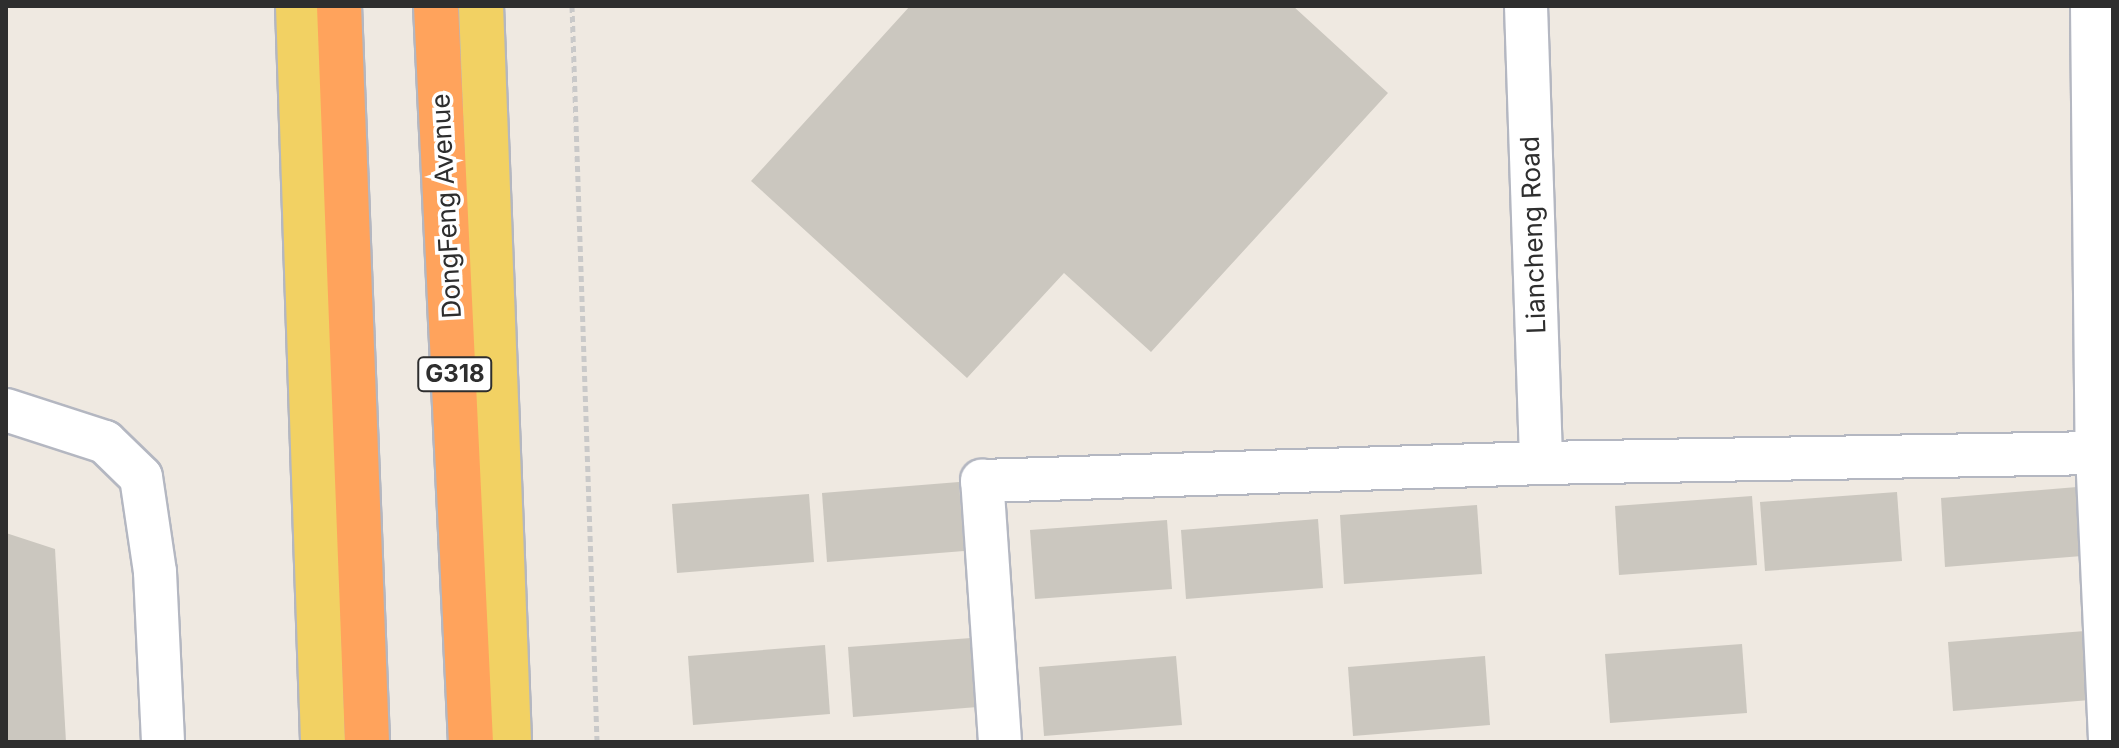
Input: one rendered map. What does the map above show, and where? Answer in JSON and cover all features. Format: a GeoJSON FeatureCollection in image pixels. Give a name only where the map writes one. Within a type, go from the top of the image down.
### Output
{"type":"FeatureCollection","features":[{"type":"Feature","properties":{"kind":"highway"},"geometry":{"type":"LineString","coordinates":[[339,6],[367,742]]}},
{"type":"Feature","properties":{"kind":"highway","name":"DongFeng Avenue"},"geometry":{"type":"LineString","coordinates":[[436,6],[471,742]]}},
{"type":"Feature","properties":{"kind":"main road"},"geometry":{"type":"LineString","coordinates":[[298,6],[323,742]]}},
{"type":"Feature","properties":{"kind":"main road"},"geometry":{"type":"LineString","coordinates":[[481,6],[509,742]]}},
{"type":"Feature","properties":{"kind":"street","name":"Liancheng Road"},"geometry":{"type":"LineString","coordinates":[[1526,6],[1541,463]]}},
{"type":"Feature","properties":{"kind":"street"},"geometry":{"type":"LineString","coordinates":[[2092,6],[2097,453],[2110,742]]}},
{"type":"Feature","properties":{"kind":"street"},"geometry":{"type":"LineString","coordinates":[[6,410],[105,442],[141,477],[155,572],[163,742]]}},
{"type":"Feature","properties":{"kind":"street"},"geometry":{"type":"LineString","coordinates":[[1000,742],[982,481],[1541,463],[2097,453]]}},
{"type":"Feature","properties":{"kind":"path"},"geometry":{"type":"LineString","coordinates":[[572,6],[597,742]]}},
{"type":"Feature","properties":{"kind":"building"},"geometry":{"type":"Polygon","coordinates":[[[910,6],[1293,6],[1388,93],[1151,352],[1064,273],[967,378],[751,181],[910,6]]]}},
{"type":"Feature","properties":{"kind":"building"},"geometry":{"type":"Polygon","coordinates":[[[959,482],[964,551],[827,562],[822,493],[959,482]]]}},
{"type":"Feature","properties":{"kind":"building"},"geometry":{"type":"Polygon","coordinates":[[[2077,487],[2082,556],[1945,567],[1941,498],[2077,487]]]}},
{"type":"Feature","properties":{"kind":"building"},"geometry":{"type":"Polygon","coordinates":[[[1897,492],[1902,561],[1765,571],[1760,502],[1897,492]]]}},
{"type":"Feature","properties":{"kind":"building"},"geometry":{"type":"Polygon","coordinates":[[[809,494],[814,562],[677,573],[672,504],[809,494]]]}},
{"type":"Feature","properties":{"kind":"building"},"geometry":{"type":"Polygon","coordinates":[[[1752,496],[1757,565],[1619,575],[1615,506],[1752,496]]]}},
{"type":"Feature","properties":{"kind":"building"},"geometry":{"type":"Polygon","coordinates":[[[1477,505],[1482,574],[1344,584],[1340,515],[1477,505]]]}},
{"type":"Feature","properties":{"kind":"building"},"geometry":{"type":"Polygon","coordinates":[[[1318,519],[1323,588],[1186,599],[1181,530],[1318,519]]]}},
{"type":"Feature","properties":{"kind":"building"},"geometry":{"type":"Polygon","coordinates":[[[1167,520],[1172,589],[1035,599],[1030,530],[1167,520]]]}},
{"type":"Feature","properties":{"kind":"building"},"geometry":{"type":"Polygon","coordinates":[[[6,533],[55,549],[66,742],[6,742],[6,533]]]}},
{"type":"Feature","properties":{"kind":"building"},"geometry":{"type":"Polygon","coordinates":[[[2085,631],[2090,700],[1953,711],[1948,642],[2085,631]]]}},
{"type":"Feature","properties":{"kind":"building"},"geometry":{"type":"Polygon","coordinates":[[[985,637],[990,706],[853,717],[848,647],[985,637]]]}},
{"type":"Feature","properties":{"kind":"building"},"geometry":{"type":"Polygon","coordinates":[[[1742,644],[1747,713],[1610,723],[1605,654],[1742,644]]]}},
{"type":"Feature","properties":{"kind":"building"},"geometry":{"type":"Polygon","coordinates":[[[825,645],[830,714],[693,725],[688,656],[825,645]]]}},
{"type":"Feature","properties":{"kind":"building"},"geometry":{"type":"Polygon","coordinates":[[[1176,656],[1182,725],[1044,736],[1039,667],[1176,656]]]}},
{"type":"Feature","properties":{"kind":"building"},"geometry":{"type":"Polygon","coordinates":[[[1485,656],[1490,725],[1353,736],[1348,667],[1485,656]]]}}]}
